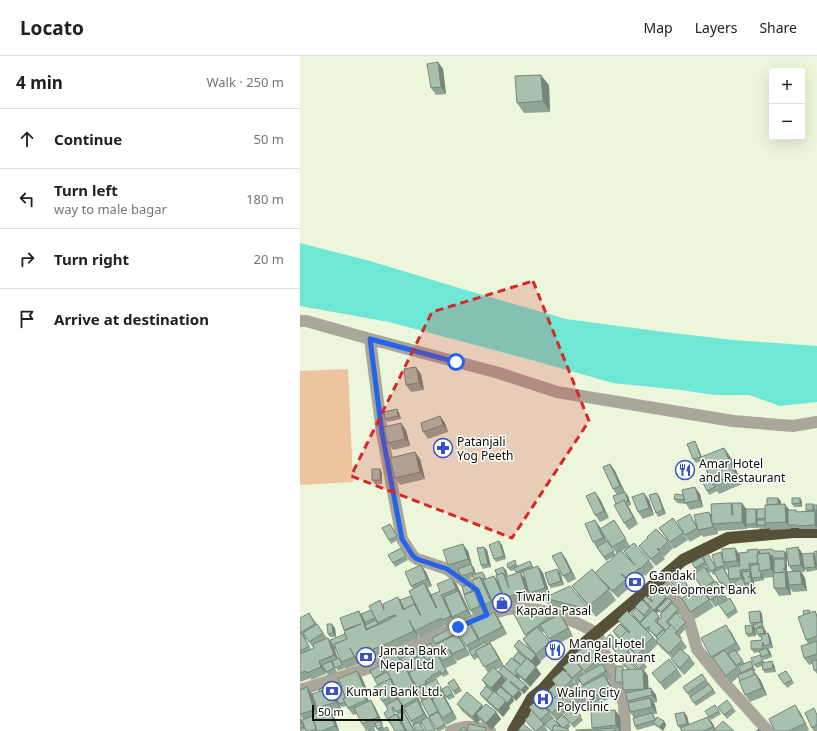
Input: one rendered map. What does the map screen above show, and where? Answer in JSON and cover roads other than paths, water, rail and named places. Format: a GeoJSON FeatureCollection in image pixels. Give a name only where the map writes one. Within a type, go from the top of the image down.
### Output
{"type":"FeatureCollection","features":[{"type":"Feature","properties":{"kind":"highway"},"geometry":{"type":"LineString","coordinates":[[514,731],[532,698],[543,689],[582,645],[683,560],[728,538],[793,532],[817,532]]}},
{"type":"Feature","properties":{"kind":"street"},"geometry":{"type":"LineString","coordinates":[[300,321],[306,321],[499,373],[557,392],[732,421],[793,426],[817,422]]}},
{"type":"Feature","properties":{"kind":"street"},"geometry":{"type":"LineString","coordinates":[[370,339],[382,433],[402,539],[413,556],[417,559],[447,569],[477,590],[487,615]]}},
{"type":"Feature","properties":{"kind":"street"},"geometry":{"type":"LineString","coordinates":[[660,579],[687,614],[697,649],[721,679],[768,731]]}},
{"type":"Feature","properties":{"kind":"street"},"geometry":{"type":"LineString","coordinates":[[300,690],[369,668],[443,633],[487,615],[517,608],[539,610],[553,613],[578,623],[597,633],[634,731]]}},
{"type":"Feature","properties":{"kind":"street"},"geometry":{"type":"LineString","coordinates":[[624,704],[625,731]]}},
{"type":"Feature","properties":{"kind":"street"},"geometry":{"type":"LineString","coordinates":[[451,731],[466,726],[490,731]]}},
{"type":"Feature","properties":{"kind":"water"},"geometry":{"type":"Polygon","coordinates":[[[300,243],[370,261],[566,319],[733,340],[817,346],[817,402],[780,406],[749,395],[714,395],[613,383],[389,322],[300,306],[300,243]]]}},
{"type":"Feature","properties":{"kind":"place","name":"Patanjali Yog Peeth"},"geometry":{"type":"Point","coordinates":[443,448]}},
{"type":"Feature","properties":{"kind":"place","name":"Amar Hotel and Restaurant"},"geometry":{"type":"Point","coordinates":[685,470]}},
{"type":"Feature","properties":{"kind":"place","name":"Gandaki Development Bank"},"geometry":{"type":"Point","coordinates":[635,582]}},
{"type":"Feature","properties":{"kind":"place","name":"Tiwari Kapada Pasal"},"geometry":{"type":"Point","coordinates":[502,603]}},
{"type":"Feature","properties":{"kind":"place","name":"Mangal Hotel and Restaurant"},"geometry":{"type":"Point","coordinates":[555,650]}},
{"type":"Feature","properties":{"kind":"place","name":"Janata Bank Nepal Ltd"},"geometry":{"type":"Point","coordinates":[366,657]}},
{"type":"Feature","properties":{"kind":"place","name":"Kumari Bank Ltd."},"geometry":{"type":"Point","coordinates":[332,691]}},
{"type":"Feature","properties":{"kind":"place","name":"Waling City Polyclinic"},"geometry":{"type":"Point","coordinates":[543,699]}}]}
